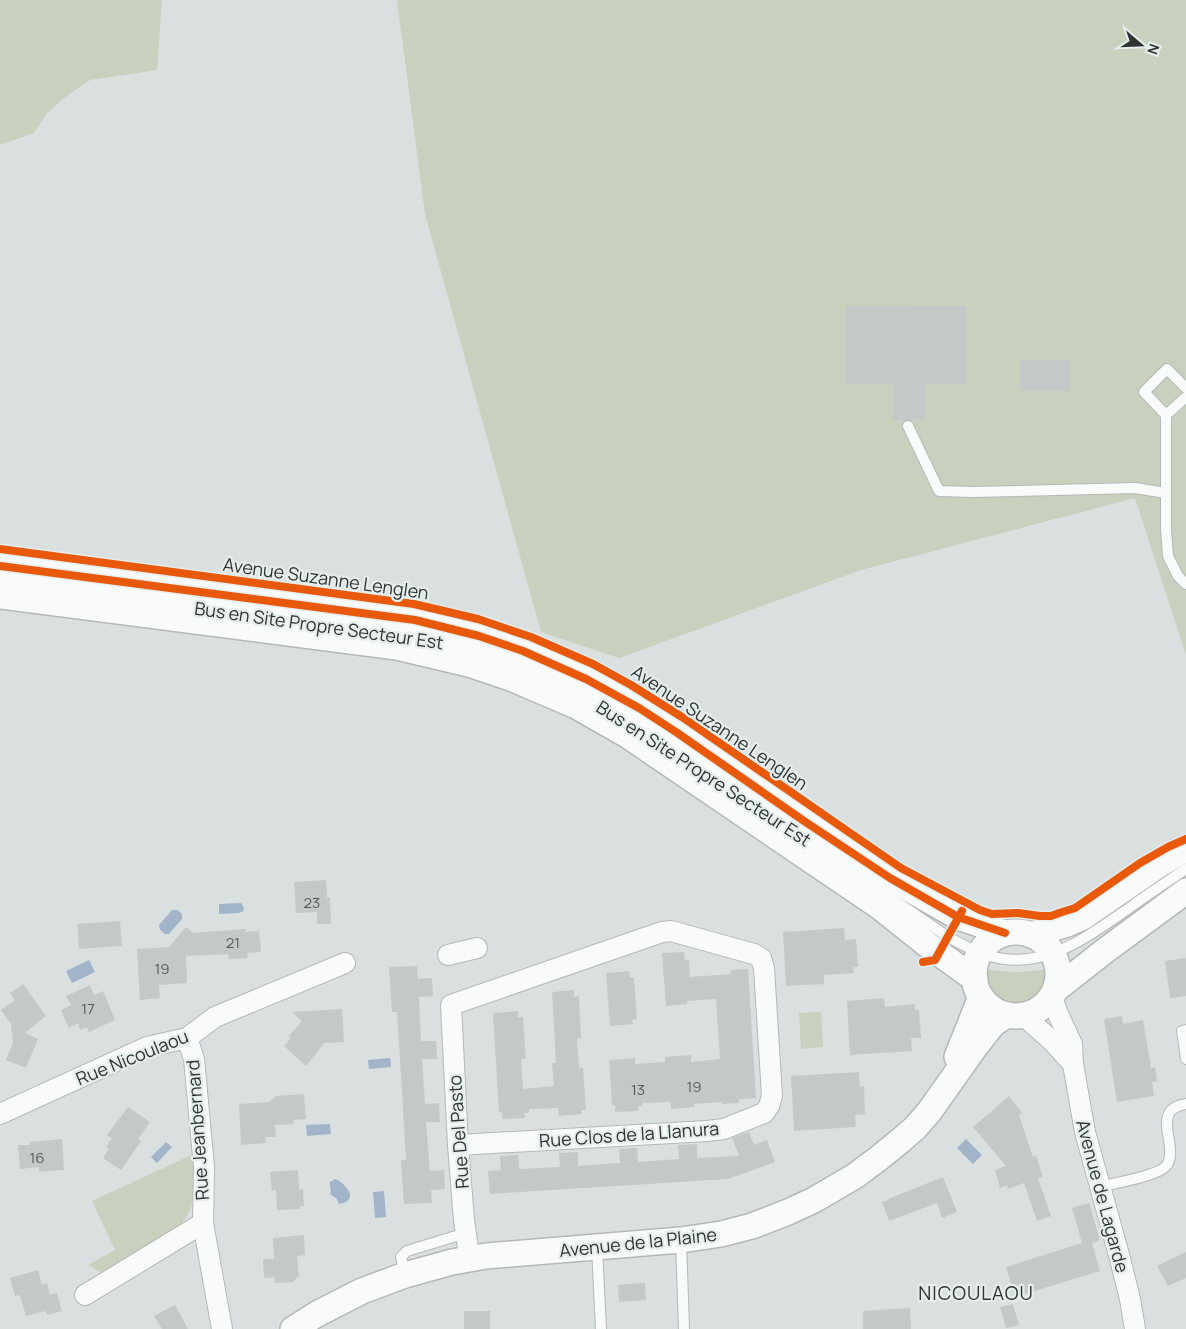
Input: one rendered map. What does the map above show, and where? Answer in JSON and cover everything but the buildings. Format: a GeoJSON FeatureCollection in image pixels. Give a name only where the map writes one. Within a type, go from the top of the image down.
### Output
{"type":"FeatureCollection","features":[{"type":"Feature","properties":{"kind":"street","name":"Avenue Suzanne Lenglen"},"geometry":{"type":"LineString","coordinates":[[0,566],[415,620],[479,636],[523,651],[586,679],[639,708],[890,878],[958,917],[1005,933],[1021,932],[1032,935]]}},
{"type":"Feature","properties":{"kind":"street"},"geometry":{"type":"LineString","coordinates":[[0,596],[396,647],[469,664],[513,679],[576,706],[635,740],[880,907],[978,988],[990,1007],[1001,1013],[1015,1015],[1062,1050],[1073,1064]]}},
{"type":"Feature","properties":{"kind":"street"},"geometry":{"type":"LineString","coordinates":[[1032,935],[1083,917],[1160,864],[1186,849]]}},
{"type":"Feature","properties":{"kind":"street"},"geometry":{"type":"LineString","coordinates":[[1054,993],[1106,950],[1186,891]]}},
{"type":"Feature","properties":{"kind":"street","name":"Rue Clos de la Llanura"},"geometry":{"type":"LineString","coordinates":[[451,1005],[662,932],[671,931],[732,947],[761,958],[764,968],[772,1096],[769,1106],[764,1113],[724,1129],[458,1145]]}},
{"type":"Feature","properties":{"kind":"street"},"geometry":{"type":"LineString","coordinates":[[980,953],[986,944],[1005,933]]}},
{"type":"Feature","properties":{"kind":"street"},"geometry":{"type":"LineString","coordinates":[[1032,935],[1048,946],[1053,954],[1058,968],[1054,993]]}},
{"type":"Feature","properties":{"kind":"street"},"geometry":{"type":"LineString","coordinates":[[448,955],[477,948]]}},
{"type":"Feature","properties":{"kind":"street","name":"Avenue de la Plaine"},"geometry":{"type":"LineString","coordinates":[[947,1086],[963,1041],[978,988],[975,966],[980,953]]}},
{"type":"Feature","properties":{"kind":"street","name":"Rue Nicoulaou"},"geometry":{"type":"LineString","coordinates":[[0,1114],[147,1047],[187,1038],[215,1017],[345,963]]}},
{"type":"Feature","properties":{"kind":"street","name":"Avenue de la Plaine"},"geometry":{"type":"LineString","coordinates":[[293,1329],[317,1314],[362,1291],[405,1275],[468,1258],[681,1240],[720,1234],[752,1226],[788,1212],[840,1186],[879,1158],[915,1128],[929,1112],[993,1024],[1040,1008],[1054,993]]}},
{"type":"Feature","properties":{"kind":"street","name":"Avenue de Lagarde"},"geometry":{"type":"LineString","coordinates":[[1054,993],[1057,1012],[1072,1044],[1073,1064],[1085,1132],[1121,1263],[1135,1329]]}},
{"type":"Feature","properties":{"kind":"street","name":"Rue Del Pasto"},"geometry":{"type":"LineString","coordinates":[[451,1005],[458,1145],[468,1258]]}},
{"type":"Feature","properties":{"kind":"street","name":"Rue Jeanbernard"},"geometry":{"type":"LineString","coordinates":[[187,1038],[194,1060],[204,1167],[203,1223],[222,1329]]}},
{"type":"Feature","properties":{"kind":"street","name":"Rue Jeanbernard"},"geometry":{"type":"LineString","coordinates":[[86,1295],[203,1223]]}},
{"type":"Feature","properties":{"kind":"lane"},"geometry":{"type":"LineString","coordinates":[[1186,388],[1168,369],[1144,392],[1166,415],[1168,556],[1178,576],[1186,584]]}},
{"type":"Feature","properties":{"kind":"lane"},"geometry":{"type":"LineString","coordinates":[[1166,415],[1186,397]]}},
{"type":"Feature","properties":{"kind":"lane"},"geometry":{"type":"LineString","coordinates":[[908,426],[939,491],[972,492],[1135,488],[1166,493]]}},
{"type":"Feature","properties":{"kind":"lane","name":"Bus en Site Propre Secteur Est"},"geometry":{"type":"LineString","coordinates":[[0,581],[398,633],[473,650],[517,665],[580,692],[632,721],[948,937],[990,956],[1017,960],[1044,957],[1068,948],[1094,933],[1186,869]]}},
{"type":"Feature","properties":{"kind":"lane"},"geometry":{"type":"LineString","coordinates":[[1186,1030],[1182,1031],[1186,1059]]}},
{"type":"Feature","properties":{"kind":"lane"},"geometry":{"type":"LineString","coordinates":[[1100,1187],[1155,1174],[1166,1166],[1170,1156],[1166,1123],[1168,1115],[1179,1105],[1186,1104]]}},
{"type":"Feature","properties":{"kind":"lane"},"geometry":{"type":"LineString","coordinates":[[405,1275],[401,1257],[407,1251],[466,1233]]}},
{"type":"Feature","properties":{"kind":"lane"},"geometry":{"type":"LineString","coordinates":[[681,1240],[684,1329]]}},
{"type":"Feature","properties":{"kind":"lane"},"geometry":{"type":"LineString","coordinates":[[596,1247],[600,1329]]}},
{"type":"Feature","properties":{"kind":"green space"},"geometry":{"type":"Polygon","coordinates":[[[0,0],[162,0],[157,70],[90,80],[65,97],[47,113],[34,133],[0,145],[0,0]]]}},
{"type":"Feature","properties":{"kind":"green space"},"geometry":{"type":"Polygon","coordinates":[[[397,0],[1186,0],[1186,655],[1135,498],[861,570],[619,658],[541,632],[425,214],[397,0]]]}},
{"type":"Feature","properties":{"kind":"green space"},"geometry":{"type":"Polygon","coordinates":[[[985,969],[1016,972],[1048,969],[1048,978],[1045,988],[1038,999],[1029,1005],[1019,1007],[1008,1006],[998,1001],[990,993],[986,982],[985,969]]]}},
{"type":"Feature","properties":{"kind":"green space"},"geometry":{"type":"Polygon","coordinates":[[[821,1012],[823,1047],[801,1049],[799,1013],[821,1012]]]}},
{"type":"Feature","properties":{"kind":"green space"},"geometry":{"type":"Polygon","coordinates":[[[194,1154],[195,1184],[193,1201],[190,1210],[179,1227],[108,1271],[100,1272],[88,1265],[115,1250],[92,1201],[194,1154]]]}},
{"type":"Feature","properties":{"kind":"water"},"geometry":{"type":"Polygon","coordinates":[[[241,903],[244,908],[239,913],[219,914],[219,904],[241,903]]]}},
{"type":"Feature","properties":{"kind":"water"},"geometry":{"type":"Polygon","coordinates":[[[172,910],[177,910],[182,914],[182,919],[169,934],[165,934],[160,930],[159,925],[172,910]]]}},
{"type":"Feature","properties":{"kind":"water"},"geometry":{"type":"Polygon","coordinates":[[[89,960],[95,972],[72,983],[66,971],[89,960]]]}},
{"type":"Feature","properties":{"kind":"water"},"geometry":{"type":"Polygon","coordinates":[[[390,1058],[391,1067],[369,1069],[368,1060],[390,1058]]]}},
{"type":"Feature","properties":{"kind":"water"},"geometry":{"type":"Polygon","coordinates":[[[330,1124],[331,1134],[307,1136],[306,1125],[330,1124]]]}},
{"type":"Feature","properties":{"kind":"water"},"geometry":{"type":"Polygon","coordinates":[[[966,1139],[982,1155],[973,1164],[957,1148],[966,1139]]]}},
{"type":"Feature","properties":{"kind":"water"},"geometry":{"type":"Polygon","coordinates":[[[166,1142],[172,1147],[157,1163],[151,1157],[166,1142]]]}},
{"type":"Feature","properties":{"kind":"water"},"geometry":{"type":"Polygon","coordinates":[[[335,1179],[342,1183],[350,1193],[349,1200],[339,1204],[337,1199],[330,1194],[330,1182],[335,1179]]]}},
{"type":"Feature","properties":{"kind":"water"},"geometry":{"type":"Polygon","coordinates":[[[384,1191],[386,1217],[375,1218],[373,1192],[384,1191]]]}},
{"type":"Feature","properties":{"kind":"cycle path"},"geometry":{"type":"LineString","coordinates":[[0,549],[414,604],[478,619],[531,637],[593,664],[631,685],[682,717],[901,868],[980,910],[992,914],[1018,913],[1051,916],[1075,908],[1140,863],[1186,839]]}},
{"type":"Feature","properties":{"kind":"cycle path"},"geometry":{"type":"LineString","coordinates":[[0,566],[415,620],[479,636],[523,651],[586,679],[639,708],[890,878],[958,917],[1005,933]]}},
{"type":"Feature","properties":{"kind":"cycle path"},"geometry":{"type":"LineString","coordinates":[[923,962],[935,960],[962,911]]}},
{"type":"Feature","properties":{"kind":"district","name":"NICOULAOU"},"geometry":{"type":"Point","coordinates":[976,1293]}}]}
